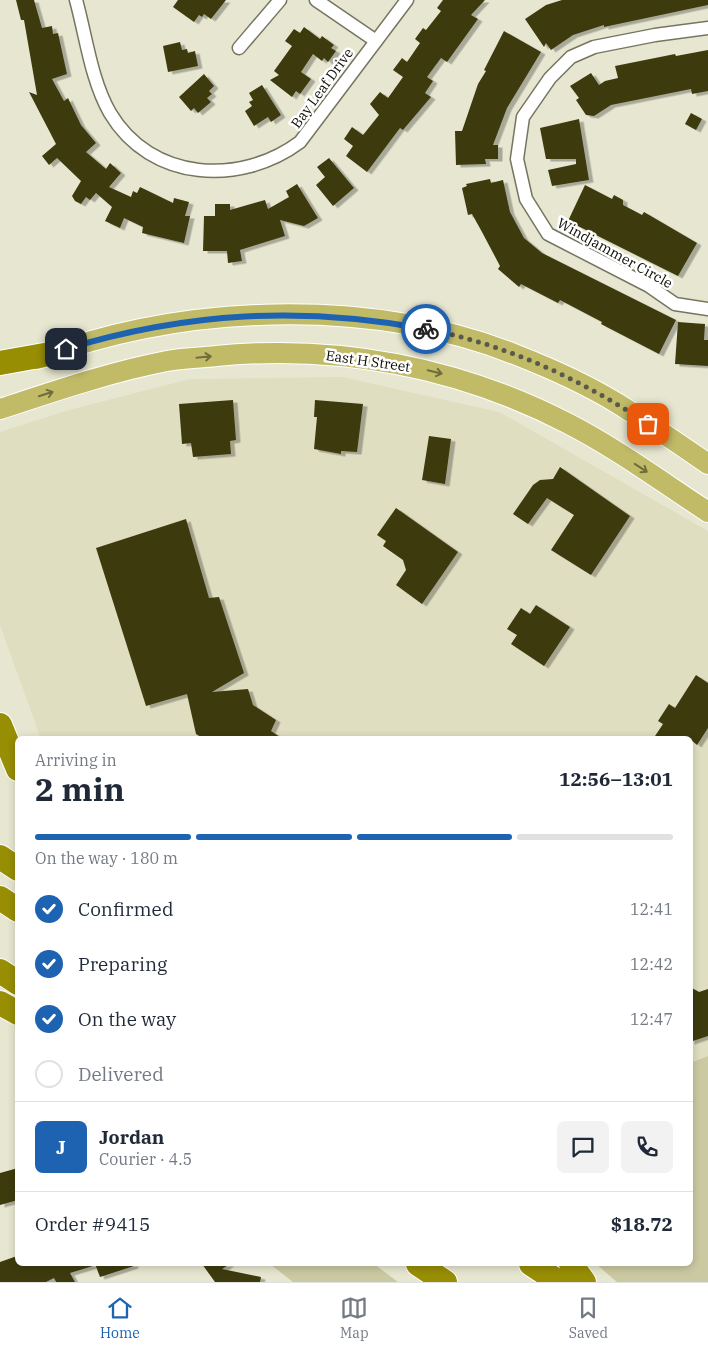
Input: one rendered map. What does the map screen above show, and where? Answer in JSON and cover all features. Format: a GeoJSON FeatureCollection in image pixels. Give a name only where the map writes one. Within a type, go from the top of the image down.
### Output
{"type":"FeatureCollection","features":[{"type":"Feature","properties":{"kind":"highway"},"geometry":{"type":"LineString","coordinates":[[0,363],[50,354]]}},
{"type":"Feature","properties":{"kind":"highway"},"geometry":{"type":"LineString","coordinates":[[0,725],[15,762]]}},
{"type":"Feature","properties":{"kind":"highway"},"geometry":{"type":"LineString","coordinates":[[0,857],[15,867]]}},
{"type":"Feature","properties":{"kind":"highway"},"geometry":{"type":"LineString","coordinates":[[0,898],[15,908]]}},
{"type":"Feature","properties":{"kind":"highway"},"geometry":{"type":"LineString","coordinates":[[0,971],[15,981]]}},
{"type":"Feature","properties":{"kind":"highway"},"geometry":{"type":"LineString","coordinates":[[0,1003],[15,1010]]}},
{"type":"Feature","properties":{"kind":"highway"},"geometry":{"type":"LineString","coordinates":[[421,1266],[445,1282]]}},
{"type":"Feature","properties":{"kind":"highway"},"geometry":{"type":"LineString","coordinates":[[534,1266],[559,1282]]}},
{"type":"Feature","properties":{"kind":"highway"},"geometry":{"type":"LineString","coordinates":[[572,1266],[584,1282]]}},
{"type":"Feature","properties":{"kind":"main road"},"geometry":{"type":"LineString","coordinates":[[0,373],[50,354],[156,326],[241,316],[313,315],[378,321],[456,335],[514,354],[618,404],[708,464]]}},
{"type":"Feature","properties":{"kind":"main road","name":"East H Street"},"geometry":{"type":"LineString","coordinates":[[0,409],[76,384],[168,361],[258,352],[334,354],[383,360],[437,372],[484,387],[567,423],[708,512]]}},
{"type":"Feature","properties":{"kind":"street","name":"Bay Leaf Drive"},"geometry":{"type":"LineString","coordinates":[[76,0],[101,93],[110,113],[131,138],[156,156],[186,168],[221,172],[246,169],[275,159],[300,142],[407,0]]}},
{"type":"Feature","properties":{"kind":"street"},"geometry":{"type":"LineString","coordinates":[[239,48],[280,0]]}},
{"type":"Feature","properties":{"kind":"street"},"geometry":{"type":"LineString","coordinates":[[316,0],[376,41]]}},
{"type":"Feature","properties":{"kind":"street","name":"Windjammer Circle"},"geometry":{"type":"LineString","coordinates":[[708,28],[655,35],[594,47],[571,57],[550,78],[523,117],[517,159],[526,199],[548,234],[649,286],[675,304],[708,309]]}},
{"type":"Feature","properties":{"kind":"shaded area"},"geometry":{"type":"Polygon","coordinates":[[[342,377],[499,412],[708,531],[708,1056],[693,1062],[693,736],[40,736],[0,625],[0,432],[69,410],[190,379],[342,377]]]}},
{"type":"Feature","properties":{"kind":"shaded area"},"geometry":{"type":"Polygon","coordinates":[[[708,1056],[708,1282],[617,1282],[598,1266],[693,1266],[693,1062],[708,1056]]]}},
{"type":"Feature","properties":{"kind":"shaded area"},"geometry":{"type":"Polygon","coordinates":[[[273,1266],[377,1266],[398,1282],[293,1282],[273,1266]]]}},
{"type":"Feature","properties":{"kind":"building"},"geometry":{"type":"Polygon","coordinates":[[[16,0],[34,0],[42,28],[52,26],[53,34],[58,33],[67,74],[52,79],[64,101],[68,98],[81,125],[96,143],[86,152],[106,169],[110,163],[121,173],[109,187],[131,197],[133,191],[137,193],[140,187],[173,203],[174,198],[189,202],[185,216],[190,216],[184,243],[142,233],[143,227],[124,218],[120,228],[105,221],[112,207],[96,193],[90,200],[86,197],[81,204],[75,201],[72,196],[81,181],[57,158],[49,165],[42,156],[56,144],[29,92],[37,95],[24,20],[21,20],[16,0]]]}},
{"type":"Feature","properties":{"kind":"building"},"geometry":{"type":"Polygon","coordinates":[[[178,0],[226,0],[211,19],[204,14],[202,17],[199,15],[194,22],[173,7],[178,0]]]}},
{"type":"Feature","properties":{"kind":"building"},"geometry":{"type":"Polygon","coordinates":[[[443,0],[485,0],[471,15],[478,19],[447,62],[441,58],[427,77],[433,81],[425,93],[431,97],[403,130],[400,128],[367,172],[346,156],[353,146],[344,139],[352,127],[363,135],[379,115],[370,104],[380,92],[388,98],[403,77],[393,70],[402,58],[407,62],[420,43],[415,39],[423,28],[426,30],[441,11],[437,8],[443,0]]]}},
{"type":"Feature","properties":{"kind":"building"},"geometry":{"type":"Polygon","coordinates":[[[562,0],[708,0],[708,5],[604,27],[604,25],[573,35],[551,50],[546,43],[544,47],[525,19],[546,5],[562,0]]]}},
{"type":"Feature","properties":{"kind":"building"},"geometry":{"type":"Polygon","coordinates":[[[304,27],[320,39],[322,36],[334,45],[331,48],[336,51],[328,62],[324,58],[322,61],[313,54],[301,72],[311,79],[300,94],[296,91],[292,97],[270,80],[279,75],[274,71],[292,46],[285,41],[294,29],[300,33],[304,27]]]}},
{"type":"Feature","properties":{"kind":"building"},"geometry":{"type":"Polygon","coordinates":[[[504,31],[541,52],[507,108],[493,145],[498,145],[498,159],[485,159],[486,164],[456,165],[455,131],[462,131],[478,84],[504,31]]]}},
{"type":"Feature","properties":{"kind":"building"},"geometry":{"type":"Polygon","coordinates":[[[180,42],[182,50],[187,49],[188,53],[195,51],[198,66],[168,72],[163,46],[180,42]]]}},
{"type":"Feature","properties":{"kind":"building"},"geometry":{"type":"Polygon","coordinates":[[[708,50],[708,91],[692,94],[691,89],[611,105],[594,116],[586,115],[576,100],[579,98],[570,86],[591,73],[599,85],[605,81],[618,78],[615,66],[675,54],[676,56],[708,50]]]}},
{"type":"Feature","properties":{"kind":"building"},"geometry":{"type":"Polygon","coordinates":[[[204,74],[214,86],[209,91],[212,94],[207,98],[211,102],[198,113],[194,108],[191,111],[179,97],[204,74]]]}},
{"type":"Feature","properties":{"kind":"building"},"geometry":{"type":"Polygon","coordinates":[[[262,85],[281,115],[271,122],[268,117],[254,126],[245,111],[252,106],[249,102],[253,100],[249,93],[262,85]]]}},
{"type":"Feature","properties":{"kind":"building"},"geometry":{"type":"Polygon","coordinates":[[[691,113],[702,119],[696,130],[685,124],[691,113]]]}},
{"type":"Feature","properties":{"kind":"building"},"geometry":{"type":"Polygon","coordinates":[[[579,119],[589,180],[552,186],[548,170],[576,164],[576,159],[546,159],[540,128],[579,119]]]}},
{"type":"Feature","properties":{"kind":"building"},"geometry":{"type":"Polygon","coordinates":[[[329,158],[354,188],[333,206],[316,185],[325,177],[317,167],[329,158]]]}},
{"type":"Feature","properties":{"kind":"building"},"geometry":{"type":"Polygon","coordinates":[[[490,179],[491,183],[503,180],[510,212],[524,238],[542,253],[676,320],[659,354],[560,300],[558,303],[521,284],[519,287],[498,269],[500,266],[472,214],[468,215],[462,188],[467,186],[466,184],[490,179]]]}},
{"type":"Feature","properties":{"kind":"building"},"geometry":{"type":"Polygon","coordinates":[[[297,184],[318,218],[304,226],[280,220],[285,236],[240,250],[242,261],[228,263],[227,251],[203,251],[204,216],[215,216],[215,204],[230,204],[230,210],[265,200],[268,209],[289,197],[286,191],[297,184]]]}},
{"type":"Feature","properties":{"kind":"building"},"geometry":{"type":"Polygon","coordinates":[[[585,185],[612,199],[614,195],[623,200],[623,205],[642,215],[644,212],[697,243],[678,276],[568,221],[585,185]]]}},
{"type":"Feature","properties":{"kind":"building"},"geometry":{"type":"Polygon","coordinates":[[[678,322],[705,324],[704,340],[708,340],[708,366],[675,364],[678,322]]]}},
{"type":"Feature","properties":{"kind":"building"},"geometry":{"type":"Polygon","coordinates":[[[233,400],[236,440],[230,441],[231,454],[193,457],[191,443],[182,444],[179,404],[233,400]]]}},
{"type":"Feature","properties":{"kind":"building"},"geometry":{"type":"Polygon","coordinates":[[[315,400],[363,404],[357,452],[341,451],[341,454],[314,449],[317,417],[314,417],[315,400]]]}},
{"type":"Feature","properties":{"kind":"building"},"geometry":{"type":"Polygon","coordinates":[[[429,436],[451,439],[445,484],[422,480],[429,436]]]}},
{"type":"Feature","properties":{"kind":"building"},"geometry":{"type":"Polygon","coordinates":[[[560,467],[630,516],[591,575],[551,550],[574,515],[547,498],[528,524],[513,514],[533,485],[540,480],[553,479],[560,467]]]}},
{"type":"Feature","properties":{"kind":"building"},"geometry":{"type":"Polygon","coordinates":[[[396,508],[458,552],[422,604],[396,585],[406,570],[403,560],[383,546],[386,541],[377,535],[396,508]]]}},
{"type":"Feature","properties":{"kind":"building"},"geometry":{"type":"Polygon","coordinates":[[[186,519],[209,598],[219,597],[244,673],[212,692],[248,689],[253,705],[276,720],[271,731],[278,736],[199,736],[196,734],[187,694],[146,706],[96,548],[186,519]]]}},
{"type":"Feature","properties":{"kind":"building"},"geometry":{"type":"Polygon","coordinates":[[[536,605],[570,627],[544,666],[511,644],[517,635],[507,629],[521,608],[530,614],[536,605]]]}},
{"type":"Feature","properties":{"kind":"building"},"geometry":{"type":"Polygon","coordinates":[[[696,675],[708,683],[708,728],[697,745],[693,742],[693,736],[655,736],[663,724],[658,721],[669,704],[675,708],[696,675]]]}},
{"type":"Feature","properties":{"kind":"building"},"geometry":{"type":"Polygon","coordinates":[[[693,989],[699,992],[708,989],[708,1036],[693,1041],[693,989]]]}},
{"type":"Feature","properties":{"kind":"building"},"geometry":{"type":"Polygon","coordinates":[[[15,1169],[15,1201],[0,1205],[0,1173],[15,1169]]]}},
{"type":"Feature","properties":{"kind":"building"},"geometry":{"type":"Polygon","coordinates":[[[15,1257],[15,1266],[93,1266],[70,1273],[75,1282],[56,1282],[54,1278],[46,1282],[0,1282],[0,1262],[15,1257]]]}},
{"type":"Feature","properties":{"kind":"building"},"geometry":{"type":"Polygon","coordinates":[[[96,1266],[134,1266],[100,1277],[96,1266]]]}},
{"type":"Feature","properties":{"kind":"building"},"geometry":{"type":"Polygon","coordinates":[[[203,1266],[227,1266],[222,1269],[261,1277],[260,1282],[215,1282],[203,1266]]]}},
{"type":"Feature","properties":{"kind":"way so far"},"geometry":{"type":"LineString","coordinates":[[426,329],[456,335],[514,354],[618,404],[648,424]]}},
{"type":"Feature","properties":{"kind":"route"},"geometry":{"type":"LineString","coordinates":[[66,349],[156,326],[241,316],[313,315],[378,321],[426,329]]}}]}
